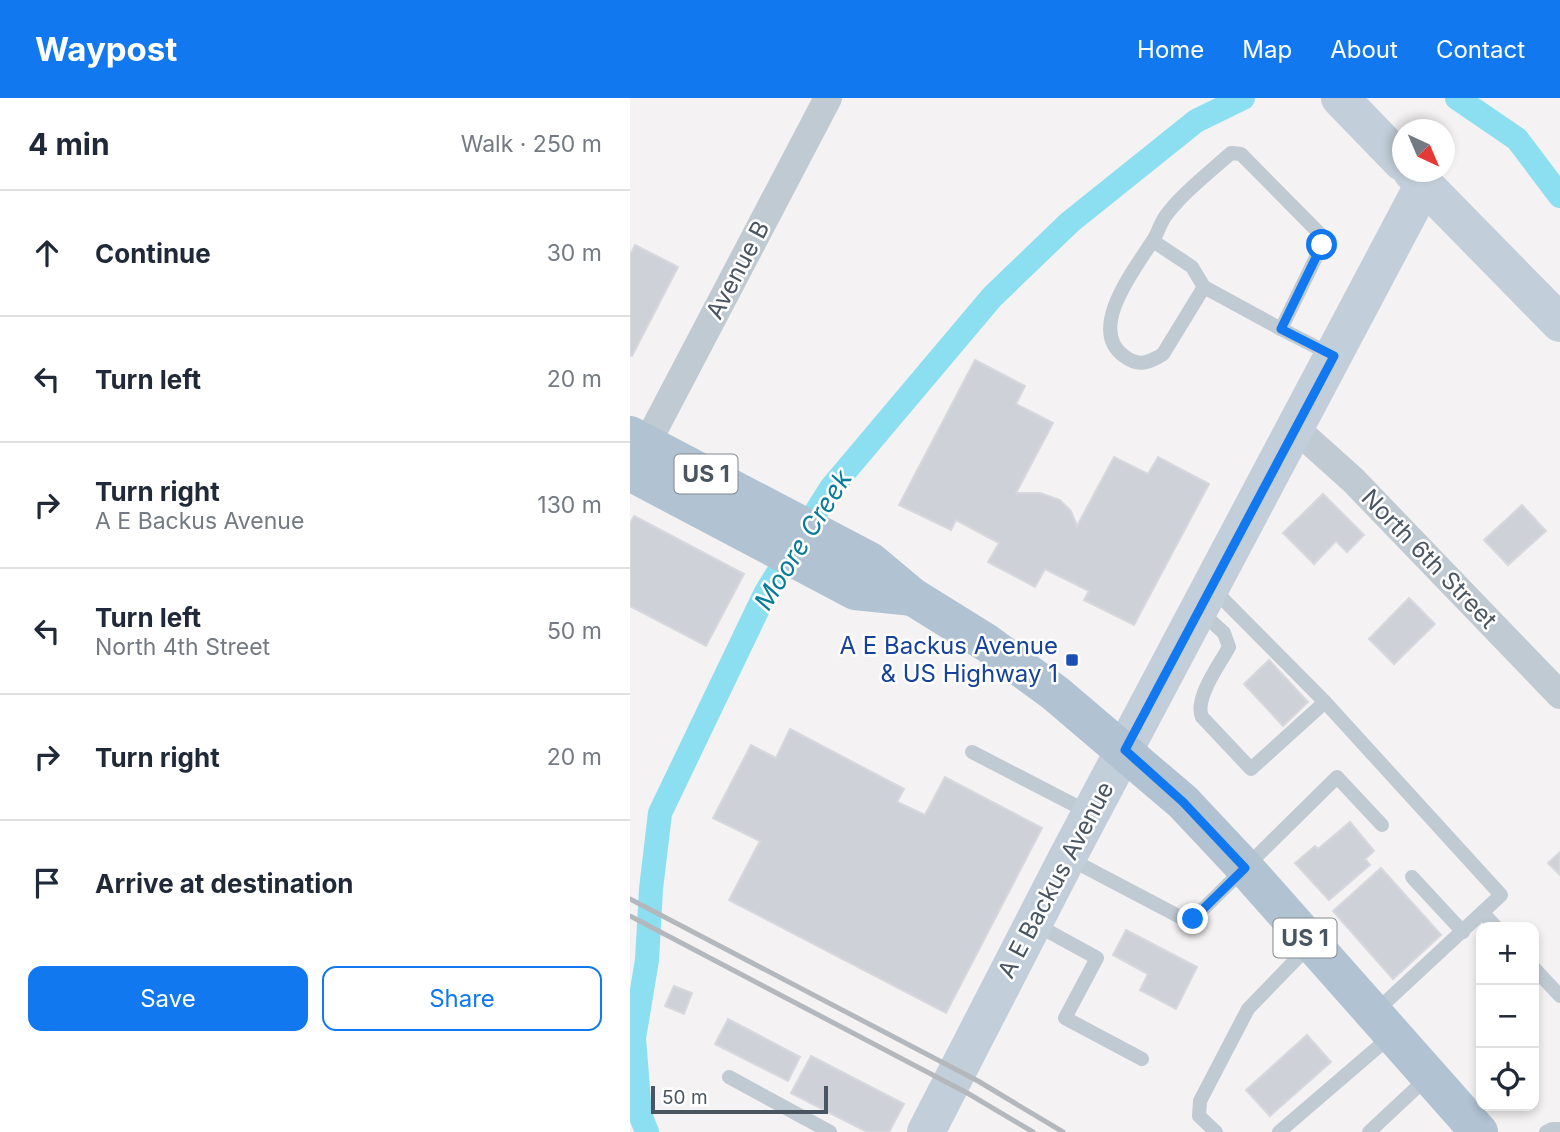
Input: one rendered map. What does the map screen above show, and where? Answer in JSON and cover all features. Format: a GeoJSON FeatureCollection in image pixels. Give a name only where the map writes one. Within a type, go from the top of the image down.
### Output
{"type":"FeatureCollection","features":[{"type":"Feature","properties":{"kind":"main road","name":"US 1"},"geometry":{"type":"LineString","coordinates":[[634,459],[842,565],[855,591],[914,597],[987,643],[1055,693],[1183,802],[1479,1132]]}},
{"type":"Feature","properties":{"kind":"street","name":"Avenue B"},"geometry":{"type":"LineString","coordinates":[[634,459],[828,98]]}},
{"type":"Feature","properties":{"kind":"street"},"geometry":{"type":"LineString","coordinates":[[1340,98],[1392,151]]}},
{"type":"Feature","properties":{"kind":"street","name":"A E Backus Avenue"},"geometry":{"type":"LineString","coordinates":[[926,1132],[1091,813],[1334,356],[1409,182]]}},
{"type":"Feature","properties":{"kind":"street"},"geometry":{"type":"LineString","coordinates":[[1422,182],[1560,323]]}},
{"type":"Feature","properties":{"kind":"street","name":"North 6th Street"},"geometry":{"type":"LineString","coordinates":[[1295,428],[1353,480],[1560,695]]}},
{"type":"Feature","properties":{"kind":"lane"},"geometry":{"type":"LineString","coordinates":[[1204,287],[1163,354],[1152,361],[1139,364],[1125,358],[1117,350],[1111,338],[1110,324],[1115,305],[1162,221],[1179,200],[1231,153],[1241,154],[1322,236],[1322,245],[1281,329]]}},
{"type":"Feature","properties":{"kind":"lane"},"geometry":{"type":"LineString","coordinates":[[1153,241],[1192,267],[1204,287],[1334,356]]}},
{"type":"Feature","properties":{"kind":"lane"},"geometry":{"type":"LineString","coordinates":[[1205,599],[1229,647],[1201,699],[1199,710],[1202,717],[1251,769],[1325,702]]}},
{"type":"Feature","properties":{"kind":"lane"},"geometry":{"type":"LineString","coordinates":[[1205,599],[1325,702],[1501,895],[1462,932],[1383,1024],[1279,1132]]}},
{"type":"Feature","properties":{"kind":"lane"},"geometry":{"type":"LineString","coordinates":[[972,752],[1091,813]]}},
{"type":"Feature","properties":{"kind":"lane"},"geometry":{"type":"LineString","coordinates":[[1068,858],[1184,919],[1193,919],[1337,777],[1382,825]]}},
{"type":"Feature","properties":{"kind":"lane"},"geometry":{"type":"LineString","coordinates":[[1412,877],[1462,932]]}},
{"type":"Feature","properties":{"kind":"lane"},"geometry":{"type":"LineString","coordinates":[[1483,913],[1491,922]]}},
{"type":"Feature","properties":{"kind":"lane"},"geometry":{"type":"LineString","coordinates":[[1034,924],[1097,958],[1065,1017],[1142,1059]]}},
{"type":"Feature","properties":{"kind":"lane"},"geometry":{"type":"LineString","coordinates":[[1216,1132],[1199,1116],[1199,1106],[1206,1090],[1248,1009],[1311,944]]}},
{"type":"Feature","properties":{"kind":"lane"},"geometry":{"type":"LineString","coordinates":[[1539,973],[1560,996]]}},
{"type":"Feature","properties":{"kind":"lane"},"geometry":{"type":"LineString","coordinates":[[1369,1132],[1429,1075]]}},
{"type":"Feature","properties":{"kind":"lane"},"geometry":{"type":"LineString","coordinates":[[729,1077],[830,1132]]}},
{"type":"Feature","properties":{"kind":"lane"},"geometry":{"type":"LineString","coordinates":[[1546,1132],[1560,1129]]}},
{"type":"Feature","properties":{"kind":"building"},"geometry":{"type":"Polygon","coordinates":[[[635,245],[678,267],[632,356],[630,255],[635,245]]]}},
{"type":"Feature","properties":{"kind":"building"},"geometry":{"type":"Polygon","coordinates":[[[975,360],[1025,386],[1016,404],[1053,423],[1016,493],[1040,493],[1060,500],[1071,511],[1077,526],[1114,457],[1148,474],[1158,457],[1209,484],[1134,625],[1084,600],[1089,591],[1045,569],[1035,587],[988,562],[999,543],[956,520],[951,530],[899,505],[975,360]]]}},
{"type":"Feature","properties":{"kind":"building"},"geometry":{"type":"Polygon","coordinates":[[[1323,494],[1364,535],[1347,552],[1336,541],[1314,564],[1283,533],[1323,494]]]}},
{"type":"Feature","properties":{"kind":"building"},"geometry":{"type":"Polygon","coordinates":[[[1522,505],[1546,531],[1508,565],[1484,540],[1522,505]]]}},
{"type":"Feature","properties":{"kind":"building"},"geometry":{"type":"Polygon","coordinates":[[[634,516],[744,574],[706,646],[630,606],[630,524],[634,516]]]}},
{"type":"Feature","properties":{"kind":"building"},"geometry":{"type":"Polygon","coordinates":[[[1409,598],[1435,624],[1394,664],[1369,639],[1409,598]]]}},
{"type":"Feature","properties":{"kind":"building"},"geometry":{"type":"Polygon","coordinates":[[[1269,660],[1308,702],[1283,726],[1244,684],[1269,660]]]}},
{"type":"Feature","properties":{"kind":"building"},"geometry":{"type":"Polygon","coordinates":[[[790,729],[904,789],[897,802],[925,815],[945,777],[1042,828],[946,1013],[729,900],[760,841],[713,818],[751,745],[776,758],[790,729]]]}},
{"type":"Feature","properties":{"kind":"building"},"geometry":{"type":"Polygon","coordinates":[[[1350,822],[1374,851],[1365,859],[1370,865],[1329,900],[1295,863],[1315,846],[1318,849],[1350,822]]]}},
{"type":"Feature","properties":{"kind":"building"},"geometry":{"type":"Polygon","coordinates":[[[1560,852],[1560,875],[1548,863],[1560,852]]]}},
{"type":"Feature","properties":{"kind":"building"},"geometry":{"type":"Polygon","coordinates":[[[1381,868],[1441,935],[1393,979],[1333,911],[1381,868]]]}},
{"type":"Feature","properties":{"kind":"building"},"geometry":{"type":"Polygon","coordinates":[[[1126,930],[1197,967],[1176,1009],[1140,990],[1148,974],[1113,955],[1126,930]]]}},
{"type":"Feature","properties":{"kind":"building"},"geometry":{"type":"Polygon","coordinates":[[[674,986],[692,993],[684,1014],[665,1006],[674,986]]]}},
{"type":"Feature","properties":{"kind":"building"},"geometry":{"type":"Polygon","coordinates":[[[728,1019],[800,1057],[788,1081],[715,1044],[728,1019]]]}},
{"type":"Feature","properties":{"kind":"building"},"geometry":{"type":"Polygon","coordinates":[[[1307,1035],[1331,1062],[1270,1116],[1246,1090],[1307,1035]]]}},
{"type":"Feature","properties":{"kind":"building"},"geometry":{"type":"Polygon","coordinates":[[[811,1056],[904,1104],[889,1132],[867,1132],[791,1093],[811,1056]]]}},
{"type":"Feature","properties":{"kind":"waterway","name":"Moore Creek"},"geometry":{"type":"LineString","coordinates":[[647,1132],[640,1114],[634,1038],[647,960],[651,889],[660,813],[766,592],[831,488],[992,297],[1070,222],[1196,121],[1243,98]]}},
{"type":"Feature","properties":{"kind":"waterway","name":"Moore Creek"},"geometry":{"type":"LineString","coordinates":[[1457,98],[1517,139],[1560,196]]}},
{"type":"Feature","properties":{"kind":"railway"},"geometry":{"type":"LineString","coordinates":[[630,899],[978,1081],[1063,1132]]}},
{"type":"Feature","properties":{"kind":"railway"},"geometry":{"type":"LineString","coordinates":[[630,916],[969,1094],[1033,1132]]}},
{"type":"Feature","properties":{"kind":"place","name":"A E Backus Avenue & US Highway 1"},"geometry":{"type":"Point","coordinates":[1072,660]}},
{"type":"Feature","properties":{"kind":"route"},"geometry":{"type":"LineString","coordinates":[[1193,919],[1245,868],[1183,802],[1125,750],[1334,356],[1281,329],[1322,245]]}}]}
